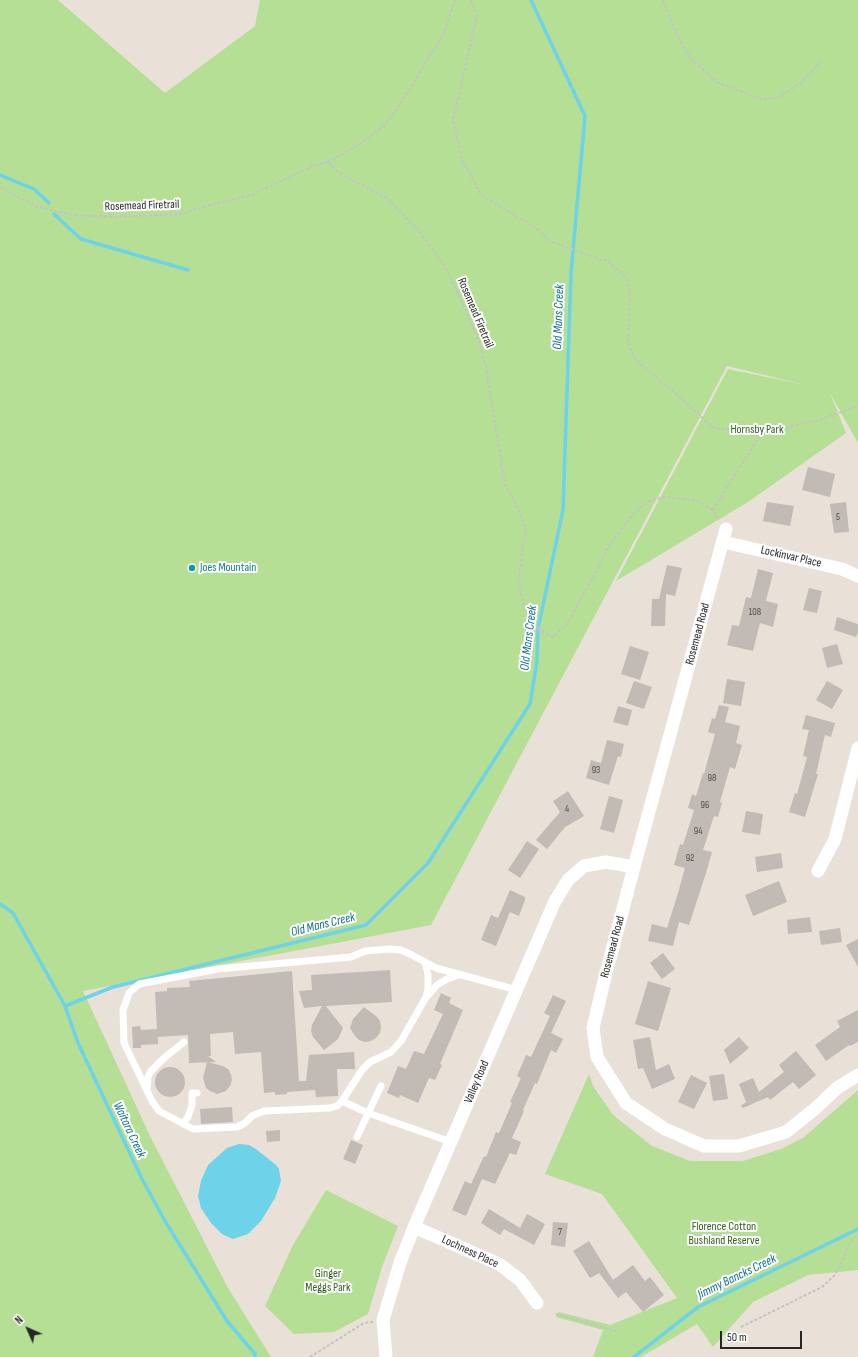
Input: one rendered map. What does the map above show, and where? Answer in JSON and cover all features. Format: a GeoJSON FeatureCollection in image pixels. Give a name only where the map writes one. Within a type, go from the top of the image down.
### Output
{"type":"FeatureCollection","features":[{"type":"Feature","properties":{"kind":"street","name":"Lockinvar Place"},"geometry":{"type":"LineString","coordinates":[[724,535],[842,568],[858,576]]}},
{"type":"Feature","properties":{"kind":"street","name":"Rosemead Road"},"geometry":{"type":"LineString","coordinates":[[724,535],[634,867],[593,1028],[597,1057],[626,1103],[665,1129],[704,1146],[739,1146],[786,1132],[816,1108],[837,1088],[858,1074]]}},
{"type":"Feature","properties":{"kind":"street"},"geometry":{"type":"LineString","coordinates":[[818,871],[834,839],[858,748]]}},
{"type":"Feature","properties":{"kind":"street","name":"Valley Road"},"geometry":{"type":"LineString","coordinates":[[386,1357],[384,1320],[400,1263],[414,1227],[555,900],[568,880],[584,866],[606,862],[634,867]]}},
{"type":"Feature","properties":{"kind":"street","name":"Lochness Place"},"geometry":{"type":"LineString","coordinates":[[414,1227],[499,1264],[520,1280],[537,1303]]}},
{"type":"Feature","properties":{"kind":"lane"},"geometry":{"type":"LineString","coordinates":[[459,975],[447,979],[437,985],[426,999],[401,1041],[391,1052],[370,1062],[362,1070],[342,1101],[337,1106],[330,1108],[264,1111],[252,1116],[245,1123],[237,1127],[193,1129],[159,1111],[147,1092],[124,1043],[122,1010],[129,993],[139,984],[218,970],[351,957],[365,951],[390,949],[401,950],[436,968],[517,990]]}},
{"type":"Feature","properties":{"kind":"lane"},"geometry":{"type":"LineString","coordinates":[[425,962],[428,974],[426,999]]}},
{"type":"Feature","properties":{"kind":"lane"},"geometry":{"type":"LineString","coordinates":[[147,1092],[147,1085],[151,1071],[184,1042]]}},
{"type":"Feature","properties":{"kind":"lane"},"geometry":{"type":"LineString","coordinates":[[357,1137],[381,1086]]}},
{"type":"Feature","properties":{"kind":"lane"},"geometry":{"type":"LineString","coordinates":[[183,1124],[188,1117],[192,1105],[192,1093],[197,1093]]}},
{"type":"Feature","properties":{"kind":"lane"},"geometry":{"type":"LineString","coordinates":[[342,1101],[368,1113],[451,1142]]}},
{"type":"Feature","properties":{"kind":"path"},"geometry":{"type":"LineString","coordinates":[[328,162],[360,144],[384,125],[401,103],[444,33],[455,0]]}},
{"type":"Feature","properties":{"kind":"path"},"geometry":{"type":"LineString","coordinates":[[471,0],[477,16],[453,120],[462,160],[481,195],[536,228],[550,241],[602,260],[606,260],[622,273],[628,282],[630,297],[628,343],[634,358],[681,398],[712,428],[760,436],[776,430],[822,419],[858,406]]}},
{"type":"Feature","properties":{"kind":"path"},"geometry":{"type":"LineString","coordinates":[[663,0],[677,35],[690,58],[717,82],[753,96],[765,100],[777,98],[801,83],[820,60]]}},
{"type":"Feature","properties":{"kind":"path","name":"Rosemead Firetrail"},"geometry":{"type":"LineString","coordinates":[[0,187],[35,206],[72,215],[119,217],[180,214],[251,195],[313,166],[328,162],[340,173],[387,198],[418,230],[444,265],[479,342],[486,368],[505,485],[516,504],[526,529],[518,581],[524,607],[536,627],[542,632],[553,636],[567,624],[608,548],[634,513],[649,501],[664,497],[696,500],[713,510],[760,436]]}},
{"type":"Feature","properties":{"kind":"path"},"geometry":{"type":"LineString","coordinates":[[742,1327],[822,1287],[835,1275],[846,1256],[847,1247],[854,1238],[858,1236]]}},
{"type":"Feature","properties":{"kind":"path"},"geometry":{"type":"LineString","coordinates":[[556,1314],[616,1331]]}},
{"type":"Feature","properties":{"kind":"path"},"geometry":{"type":"LineString","coordinates":[[310,1357],[364,1323],[384,1320]]}},
{"type":"Feature","properties":{"kind":"green space","name":"Hornsby Park"},"geometry":{"type":"Polygon","coordinates":[[[0,0],[58,0],[165,93],[255,26],[260,0],[858,0],[858,443],[830,393],[846,433],[748,502],[616,581],[728,369],[806,385],[727,366],[431,925],[83,991],[150,1136],[228,1288],[271,1357],[0,1357],[0,0]]]}},
{"type":"Feature","properties":{"kind":"green space","name":"Florence Cotton Bushland Reserve"},"geometry":{"type":"Polygon","coordinates":[[[589,1074],[593,1086],[613,1115],[652,1146],[690,1161],[743,1161],[781,1149],[803,1138],[858,1090],[858,1270],[808,1275],[753,1302],[713,1347],[697,1324],[641,1357],[593,1357],[603,1330],[556,1317],[559,1312],[610,1325],[677,1298],[602,1194],[545,1174],[589,1074]]]}},
{"type":"Feature","properties":{"kind":"green space","name":"Ginger Meggs Park"},"geometry":{"type":"Polygon","coordinates":[[[326,1190],[398,1226],[382,1267],[368,1314],[334,1332],[294,1334],[265,1306],[293,1245],[326,1190]]]}},
{"type":"Feature","properties":{"kind":"water"},"geometry":{"type":"Polygon","coordinates":[[[239,1144],[249,1145],[276,1165],[279,1169],[281,1181],[275,1198],[261,1221],[248,1234],[233,1239],[222,1234],[211,1223],[201,1208],[198,1196],[201,1181],[208,1165],[227,1148],[239,1144]]]}},
{"type":"Feature","properties":{"kind":"building"},"geometry":{"type":"Polygon","coordinates":[[[808,467],[835,474],[830,497],[802,490],[808,467]]]}},
{"type":"Feature","properties":{"kind":"building"},"geometry":{"type":"Polygon","coordinates":[[[767,502],[794,506],[790,526],[763,521],[767,502]]]}},
{"type":"Feature","properties":{"kind":"building"},"geometry":{"type":"Polygon","coordinates":[[[846,502],[849,532],[834,533],[830,504],[846,502]]]}},
{"type":"Feature","properties":{"kind":"building"},"geometry":{"type":"Polygon","coordinates":[[[667,565],[682,568],[675,596],[666,594],[665,626],[651,626],[652,599],[659,599],[667,565]]]}},
{"type":"Feature","properties":{"kind":"building"},"geometry":{"type":"Polygon","coordinates":[[[758,569],[773,573],[766,601],[778,604],[773,627],[760,623],[753,651],[727,645],[732,625],[739,626],[746,597],[751,598],[758,569]]]}},
{"type":"Feature","properties":{"kind":"building"},"geometry":{"type":"Polygon","coordinates":[[[809,588],[822,591],[817,613],[803,610],[809,588]]]}},
{"type":"Feature","properties":{"kind":"building"},"geometry":{"type":"Polygon","coordinates":[[[837,617],[858,624],[858,632],[856,637],[834,630],[837,617]]]}},
{"type":"Feature","properties":{"kind":"building"},"geometry":{"type":"Polygon","coordinates":[[[837,644],[843,664],[827,668],[822,648],[837,644]]]}},
{"type":"Feature","properties":{"kind":"building"},"geometry":{"type":"Polygon","coordinates":[[[630,646],[649,652],[640,680],[621,674],[630,646]]]}},
{"type":"Feature","properties":{"kind":"building"},"geometry":{"type":"Polygon","coordinates":[[[727,679],[745,682],[741,706],[723,703],[727,679]]]}},
{"type":"Feature","properties":{"kind":"building"},"geometry":{"type":"Polygon","coordinates":[[[634,681],[652,687],[644,709],[626,703],[634,681]]]}},
{"type":"Feature","properties":{"kind":"building"},"geometry":{"type":"Polygon","coordinates":[[[827,681],[843,690],[832,709],[816,700],[827,681]]]}},
{"type":"Feature","properties":{"kind":"building"},"geometry":{"type":"Polygon","coordinates":[[[719,705],[729,707],[725,722],[740,726],[736,743],[742,745],[735,769],[730,767],[720,802],[722,803],[718,817],[714,816],[703,850],[712,852],[706,873],[689,925],[679,922],[673,946],[648,941],[652,924],[667,928],[678,893],[685,868],[674,865],[680,844],[683,845],[694,810],[688,808],[692,794],[696,796],[703,773],[704,774],[715,734],[708,732],[712,718],[715,719],[719,705]]]}},
{"type":"Feature","properties":{"kind":"building"},"geometry":{"type":"Polygon","coordinates":[[[618,706],[632,710],[628,726],[613,722],[618,706]]]}},
{"type":"Feature","properties":{"kind":"building"},"geometry":{"type":"Polygon","coordinates":[[[806,715],[835,723],[831,737],[825,735],[816,774],[818,774],[805,817],[789,812],[795,793],[797,794],[807,757],[803,756],[809,730],[802,729],[806,715]]]}},
{"type":"Feature","properties":{"kind":"building"},"geometry":{"type":"Polygon","coordinates":[[[607,740],[624,744],[621,757],[618,756],[609,785],[586,778],[591,760],[601,763],[607,740]]]}},
{"type":"Feature","properties":{"kind":"building"},"geometry":{"type":"Polygon","coordinates":[[[568,791],[584,816],[565,827],[547,849],[536,840],[560,812],[553,801],[568,791]]]}},
{"type":"Feature","properties":{"kind":"building"},"geometry":{"type":"Polygon","coordinates":[[[609,796],[623,800],[614,833],[600,829],[609,796]]]}},
{"type":"Feature","properties":{"kind":"building"},"geometry":{"type":"Polygon","coordinates":[[[746,811],[763,814],[760,835],[742,832],[746,811]]]}},
{"type":"Feature","properties":{"kind":"building"},"geometry":{"type":"Polygon","coordinates":[[[527,841],[539,849],[520,878],[508,870],[527,841]]]}},
{"type":"Feature","properties":{"kind":"building"},"geometry":{"type":"Polygon","coordinates":[[[781,853],[783,868],[757,872],[755,857],[781,853]]]}},
{"type":"Feature","properties":{"kind":"building"},"geometry":{"type":"Polygon","coordinates":[[[779,881],[787,902],[753,916],[745,895],[779,881]]]}},
{"type":"Feature","properties":{"kind":"building"},"geometry":{"type":"Polygon","coordinates":[[[510,890],[525,897],[519,916],[510,912],[496,946],[481,940],[491,915],[498,918],[510,890]]]}},
{"type":"Feature","properties":{"kind":"building"},"geometry":{"type":"Polygon","coordinates":[[[810,917],[812,932],[788,934],[787,920],[810,917]]]}},
{"type":"Feature","properties":{"kind":"building"},"geometry":{"type":"Polygon","coordinates":[[[840,928],[842,942],[821,945],[819,931],[840,928]]]}},
{"type":"Feature","properties":{"kind":"building"},"geometry":{"type":"Polygon","coordinates":[[[858,939],[858,967],[846,945],[858,939]]]}},
{"type":"Feature","properties":{"kind":"building"},"geometry":{"type":"Polygon","coordinates":[[[663,953],[675,969],[662,979],[650,963],[663,953]]]}},
{"type":"Feature","properties":{"kind":"building"},"geometry":{"type":"Polygon","coordinates":[[[390,970],[392,1002],[326,1006],[343,1028],[338,1039],[324,1050],[313,1037],[311,1031],[312,1025],[322,1006],[304,1008],[299,991],[312,990],[311,975],[390,970]]]}},
{"type":"Feature","properties":{"kind":"building"},"geometry":{"type":"Polygon","coordinates":[[[292,971],[299,1081],[306,1081],[309,1055],[354,1052],[355,1069],[337,1069],[338,1096],[316,1097],[315,1090],[287,1092],[287,1094],[275,1095],[275,1092],[264,1093],[261,1052],[235,1054],[233,1032],[210,1034],[211,1056],[208,1056],[216,1062],[189,1063],[188,1035],[158,1037],[158,1044],[141,1045],[141,1048],[133,1048],[132,1027],[140,1026],[141,1030],[157,1029],[155,992],[167,991],[167,988],[190,987],[189,981],[292,971]]]}},
{"type":"Feature","properties":{"kind":"building"},"geometry":{"type":"Polygon","coordinates":[[[648,981],[671,988],[658,1031],[635,1024],[648,981]]]}},
{"type":"Feature","properties":{"kind":"building"},"geometry":{"type":"Polygon","coordinates":[[[441,993],[451,998],[449,1003],[463,1010],[440,1064],[442,1065],[435,1080],[429,1078],[418,1103],[400,1095],[399,1098],[387,1093],[398,1066],[406,1069],[414,1051],[424,1054],[443,1014],[434,1010],[441,993]]]}},
{"type":"Feature","properties":{"kind":"building"},"geometry":{"type":"Polygon","coordinates":[[[553,995],[566,1001],[551,1033],[563,1039],[556,1053],[551,1050],[537,1084],[535,1083],[523,1110],[524,1111],[512,1138],[521,1142],[516,1155],[510,1153],[495,1184],[482,1179],[466,1216],[452,1210],[465,1181],[471,1184],[484,1156],[486,1157],[496,1132],[499,1133],[512,1103],[510,1102],[521,1078],[517,1076],[526,1055],[531,1057],[550,1016],[544,1013],[553,995]]]}},
{"type":"Feature","properties":{"kind":"building"},"geometry":{"type":"Polygon","coordinates":[[[364,1007],[377,1017],[380,1021],[381,1027],[380,1033],[376,1038],[365,1042],[359,1040],[350,1028],[353,1019],[364,1007]]]}},
{"type":"Feature","properties":{"kind":"building"},"geometry":{"type":"Polygon","coordinates":[[[858,1010],[858,1042],[850,1046],[849,1045],[826,1061],[815,1045],[840,1027],[837,1021],[858,1010]]]}},
{"type":"Feature","properties":{"kind":"building"},"geometry":{"type":"Polygon","coordinates":[[[650,1037],[656,1070],[669,1064],[675,1079],[652,1089],[643,1068],[638,1069],[633,1040],[650,1037]]]}},
{"type":"Feature","properties":{"kind":"building"},"geometry":{"type":"Polygon","coordinates":[[[739,1037],[749,1048],[730,1064],[724,1050],[739,1037]]]}},
{"type":"Feature","properties":{"kind":"building"},"geometry":{"type":"Polygon","coordinates":[[[796,1051],[816,1075],[799,1089],[793,1082],[770,1100],[768,1097],[743,1108],[741,1106],[746,1102],[739,1084],[753,1078],[759,1092],[784,1072],[779,1065],[796,1051]]]}},
{"type":"Feature","properties":{"kind":"building"},"geometry":{"type":"Polygon","coordinates":[[[207,1062],[223,1066],[228,1069],[232,1080],[226,1091],[217,1094],[206,1088],[203,1078],[207,1062]]]}},
{"type":"Feature","properties":{"kind":"building"},"geometry":{"type":"Polygon","coordinates":[[[170,1067],[181,1071],[185,1082],[181,1093],[170,1097],[159,1093],[155,1082],[159,1071],[170,1067]]]}},
{"type":"Feature","properties":{"kind":"building"},"geometry":{"type":"Polygon","coordinates":[[[724,1074],[728,1099],[713,1101],[709,1076],[724,1074]]]}},
{"type":"Feature","properties":{"kind":"building"},"geometry":{"type":"Polygon","coordinates":[[[691,1075],[707,1083],[694,1109],[678,1102],[691,1075]]]}},
{"type":"Feature","properties":{"kind":"building"},"geometry":{"type":"Polygon","coordinates":[[[232,1107],[233,1122],[201,1124],[200,1109],[232,1107]]]}},
{"type":"Feature","properties":{"kind":"building"},"geometry":{"type":"Polygon","coordinates":[[[280,1130],[280,1141],[267,1142],[266,1131],[280,1130]]]}},
{"type":"Feature","properties":{"kind":"building"},"geometry":{"type":"Polygon","coordinates":[[[351,1140],[363,1145],[355,1164],[343,1159],[351,1140]]]}},
{"type":"Feature","properties":{"kind":"building"},"geometry":{"type":"Polygon","coordinates":[[[489,1209],[520,1228],[527,1214],[545,1224],[534,1245],[504,1229],[500,1235],[481,1223],[489,1209]]]}},
{"type":"Feature","properties":{"kind":"building"},"geometry":{"type":"Polygon","coordinates":[[[553,1222],[568,1223],[565,1247],[551,1245],[553,1222]]]}},
{"type":"Feature","properties":{"kind":"building"},"geometry":{"type":"Polygon","coordinates":[[[589,1241],[613,1280],[633,1265],[645,1281],[650,1277],[664,1295],[643,1312],[626,1292],[618,1298],[599,1273],[590,1278],[573,1251],[589,1241]]]}},
{"type":"Feature","properties":{"kind":"waterway","name":"Old Mans Creek"},"geometry":{"type":"LineString","coordinates":[[65,1006],[113,987],[366,925],[428,863],[530,704],[537,661],[538,629],[563,510],[571,273],[585,116],[531,0]]}},
{"type":"Feature","properties":{"kind":"waterway"},"geometry":{"type":"LineString","coordinates":[[0,175],[34,189],[49,203]]}},
{"type":"Feature","properties":{"kind":"waterway"},"geometry":{"type":"LineString","coordinates":[[54,214],[81,239],[188,270]]}},
{"type":"Feature","properties":{"kind":"waterway","name":"Waitara Creek"},"geometry":{"type":"LineString","coordinates":[[0,904],[13,913],[65,1006],[78,1043],[142,1179],[165,1221],[227,1321],[255,1354],[255,1357]]}},
{"type":"Feature","properties":{"kind":"waterway","name":"Jimmy Bancks Creek"},"geometry":{"type":"LineString","coordinates":[[634,1357],[698,1307],[858,1229]]}},
{"type":"Feature","properties":{"kind":"place","name":"Joes Mountain"},"geometry":{"type":"Point","coordinates":[192,568]}}]}
